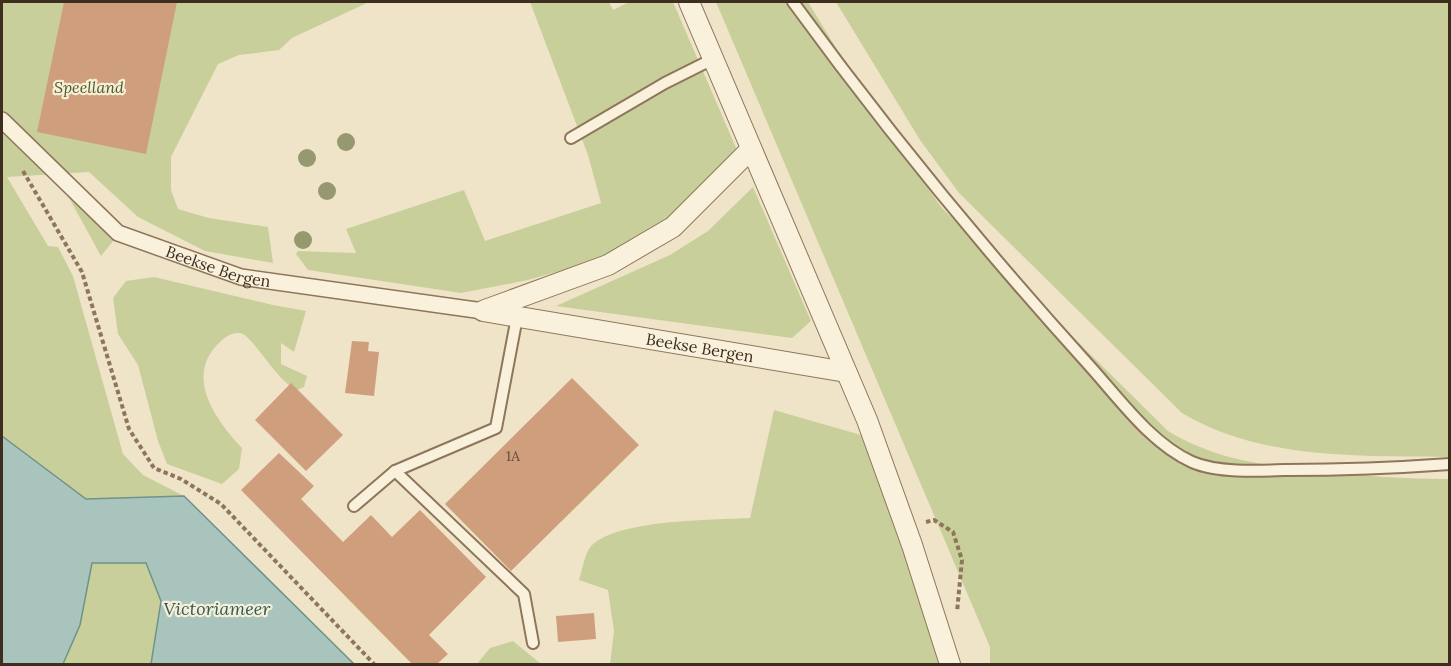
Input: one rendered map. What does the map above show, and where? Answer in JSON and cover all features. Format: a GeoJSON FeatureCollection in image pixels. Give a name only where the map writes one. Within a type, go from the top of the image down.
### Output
{"type":"FeatureCollection","features":[{"type":"Feature","properties":{"kind":"street"},"geometry":{"type":"LineString","coordinates":[[689,2],[846,372],[912,545],[950,664]]}},
{"type":"Feature","properties":{"kind":"street","name":"Beekse Bergen"},"geometry":{"type":"LineString","coordinates":[[2,120],[118,233],[241,278],[483,311],[846,372]]}},
{"type":"Feature","properties":{"kind":"street","name":"Beekse Bergen"},"geometry":{"type":"LineString","coordinates":[[483,311],[608,265],[673,227],[751,149]]}},
{"type":"Feature","properties":{"kind":"lane"},"geometry":{"type":"LineString","coordinates":[[793,2],[1016,285],[1148,430],[1180,455],[1206,466],[1250,471],[1338,470],[1449,464]]}},
{"type":"Feature","properties":{"kind":"lane"},"geometry":{"type":"LineString","coordinates":[[571,138],[664,83],[713,59]]}},
{"type":"Feature","properties":{"kind":"lane"},"geometry":{"type":"LineString","coordinates":[[354,506],[395,471],[496,428],[517,317]]}},
{"type":"Feature","properties":{"kind":"lane"},"geometry":{"type":"LineString","coordinates":[[395,471],[524,594],[533,643]]}},
{"type":"Feature","properties":{"kind":"path"},"geometry":{"type":"LineString","coordinates":[[20,166],[82,272],[129,429],[154,468],[181,479],[221,504],[374,664]]}},
{"type":"Feature","properties":{"kind":"path"},"geometry":{"type":"LineString","coordinates":[[912,545],[923,522],[934,520],[953,532],[962,560],[957,618]]}},
{"type":"Feature","properties":{"kind":"green space","name":"Speelland"},"geometry":{"type":"Polygon","coordinates":[[[2,2],[369,2],[292,38],[279,50],[239,55],[218,64],[171,157],[171,190],[178,209],[209,218],[268,227],[273,263],[205,251],[138,217],[89,172],[7,177],[48,246],[58,247],[73,276],[123,454],[143,475],[184,496],[86,499],[2,436],[2,2]]]}},
{"type":"Feature","properties":{"kind":"green space"},"geometry":{"type":"Polygon","coordinates":[[[530,2],[609,2],[613,10],[629,2],[673,2],[740,157],[675,215],[623,248],[581,265],[528,280],[461,293],[308,270],[296,254],[298,251],[356,253],[346,229],[464,190],[485,241],[601,203],[588,155],[530,2]]]}},
{"type":"Feature","properties":{"kind":"green space"},"geometry":{"type":"Polygon","coordinates":[[[716,2],[808,2],[891,138],[942,208],[1168,431],[1205,449],[1261,464],[1370,476],[1449,479],[1449,664],[990,664],[990,647],[716,2]]]}},
{"type":"Feature","properties":{"kind":"green space"},"geometry":{"type":"Polygon","coordinates":[[[836,2],[1449,2],[1449,457],[1346,455],[1278,447],[1244,440],[1182,413],[959,193],[920,140],[836,2]]]}},
{"type":"Feature","properties":{"kind":"green space"},"geometry":{"type":"Polygon","coordinates":[[[63,187],[118,235],[101,256],[63,187]]]}},
{"type":"Feature","properties":{"kind":"green space"},"geometry":{"type":"Polygon","coordinates":[[[753,187],[811,321],[792,338],[556,306],[670,255],[708,231],[753,187]]]}},
{"type":"Feature","properties":{"kind":"green space"},"geometry":{"type":"Polygon","coordinates":[[[154,277],[306,311],[294,352],[281,343],[281,364],[307,376],[304,387],[297,390],[289,385],[251,341],[240,333],[233,333],[225,338],[208,358],[204,372],[204,385],[208,399],[223,425],[242,448],[239,469],[222,484],[167,464],[158,441],[138,365],[118,334],[113,298],[126,281],[154,277]]]}},
{"type":"Feature","properties":{"kind":"green space"},"geometry":{"type":"Polygon","coordinates":[[[774,410],[861,435],[907,547],[933,633],[939,664],[610,664],[614,631],[608,590],[579,580],[589,549],[600,539],[640,527],[664,523],[750,518],[774,410]]]}},
{"type":"Feature","properties":{"kind":"green space"},"geometry":{"type":"Polygon","coordinates":[[[92,563],[146,563],[161,601],[151,664],[63,664],[80,625],[92,563]]]}},
{"type":"Feature","properties":{"kind":"green space"},"geometry":{"type":"Polygon","coordinates":[[[513,641],[541,664],[477,664],[490,648],[513,641]]]}},
{"type":"Feature","properties":{"kind":"water","name":"Victoriameer"},"geometry":{"type":"Polygon","coordinates":[[[2,436],[86,499],[184,496],[354,664],[151,664],[161,601],[146,563],[92,563],[80,625],[63,664],[2,664],[2,436]]]}},
{"type":"Feature","properties":{"kind":"building"},"geometry":{"type":"Polygon","coordinates":[[[64,2],[177,2],[146,154],[37,132],[64,2]]]}},
{"type":"Feature","properties":{"kind":"building"},"geometry":{"type":"Polygon","coordinates":[[[352,341],[369,342],[368,351],[379,352],[374,396],[345,393],[352,341]]]}},
{"type":"Feature","properties":{"kind":"building"},"geometry":{"type":"Polygon","coordinates":[[[572,378],[639,445],[511,571],[445,504],[572,378]]]}},
{"type":"Feature","properties":{"kind":"building"},"geometry":{"type":"Polygon","coordinates":[[[291,383],[343,435],[306,471],[255,420],[291,383]]]}},
{"type":"Feature","properties":{"kind":"building"},"geometry":{"type":"Polygon","coordinates":[[[279,453],[314,486],[301,499],[343,542],[371,515],[392,537],[420,510],[486,577],[429,635],[448,654],[437,664],[412,664],[241,490],[279,453]]]}},
{"type":"Feature","properties":{"kind":"building"},"geometry":{"type":"Polygon","coordinates":[[[594,613],[596,639],[558,642],[556,616],[594,613]]]}}]}
